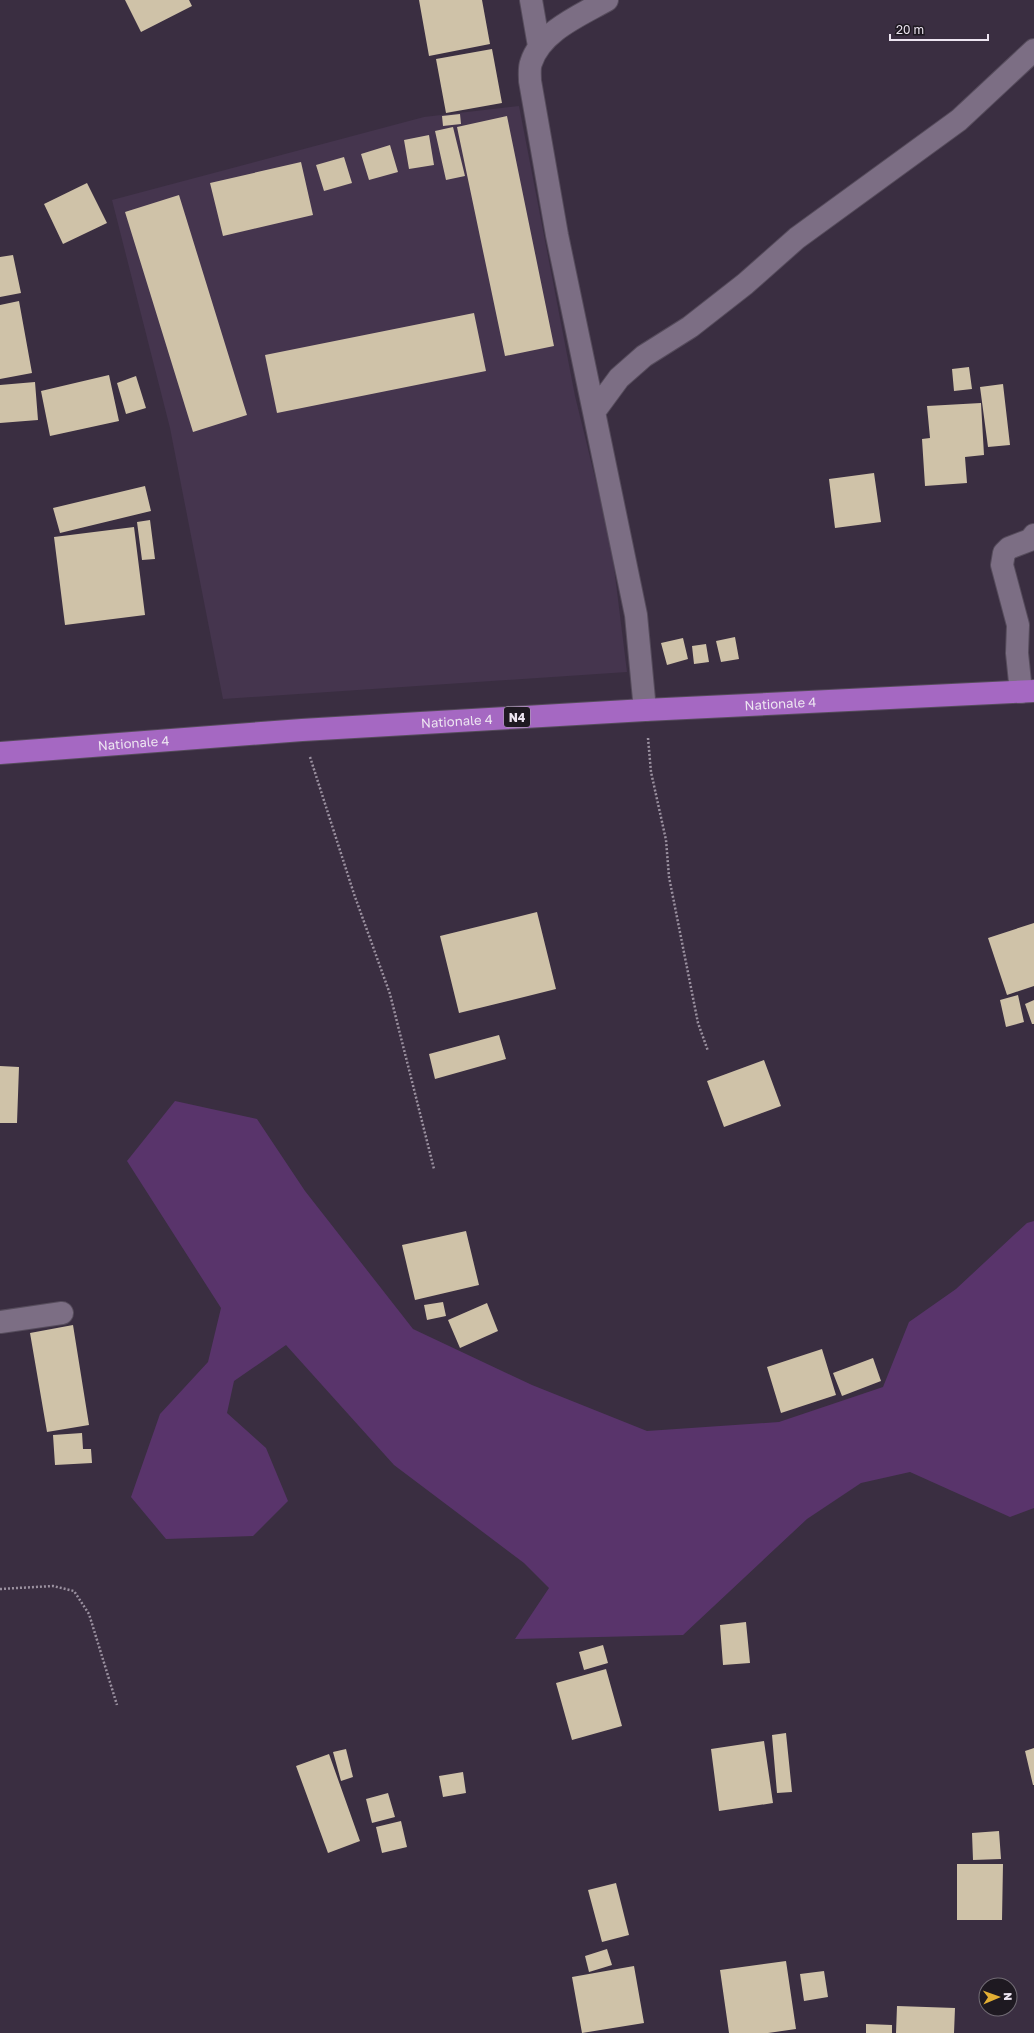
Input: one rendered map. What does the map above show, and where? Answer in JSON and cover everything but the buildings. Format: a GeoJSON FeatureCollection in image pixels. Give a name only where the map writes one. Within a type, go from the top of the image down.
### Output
{"type":"FeatureCollection","features":[{"type":"Feature","properties":{"kind":"highway","name":"Nationale 4"},"geometry":{"type":"LineString","coordinates":[[0,753],[302,730],[645,710],[1027,692]]}},
{"type":"Feature","properties":{"kind":"street"},"geometry":{"type":"LineString","coordinates":[[531,0],[539,46]]}},
{"type":"Feature","properties":{"kind":"street"},"geometry":{"type":"LineString","coordinates":[[607,0],[562,26],[539,46],[530,63],[530,81],[557,235],[636,615],[645,710]]}},
{"type":"Feature","properties":{"kind":"street"},"geometry":{"type":"LineString","coordinates":[[594,412],[619,378],[644,356],[690,327],[745,284],[796,238],[959,120],[1034,50]]}},
{"type":"Feature","properties":{"kind":"street"},"geometry":{"type":"LineString","coordinates":[[1027,692],[1025,638],[1018,625],[1002,565],[1004,553],[1009,548],[1030,540],[1034,535]]}},
{"type":"Feature","properties":{"kind":"street"},"geometry":{"type":"LineString","coordinates":[[0,1322],[62,1313]]}},
{"type":"Feature","properties":{"kind":"path"},"geometry":{"type":"LineString","coordinates":[[645,710],[651,772],[666,840],[669,877],[698,1023],[708,1051]]}},
{"type":"Feature","properties":{"kind":"path"},"geometry":{"type":"LineString","coordinates":[[302,730],[354,894],[390,994],[434,1169]]}},
{"type":"Feature","properties":{"kind":"path"},"geometry":{"type":"LineString","coordinates":[[0,1589],[53,1586],[74,1591],[89,1614],[117,1705]]}},
{"type":"Feature","properties":{"kind":"shaded area"},"geometry":{"type":"Polygon","coordinates":[[[519,106],[575,396],[611,543],[627,672],[223,699],[170,428],[112,200],[424,117],[519,106]]]}},
{"type":"Feature","properties":{"kind":"shaded area"},"geometry":{"type":"Polygon","coordinates":[[[175,1101],[257,1119],[305,1191],[413,1329],[532,1385],[647,1431],[779,1422],[883,1387],[909,1322],[956,1289],[1027,1223],[1034,1221],[1034,1508],[1010,1517],[910,1472],[861,1483],[807,1519],[683,1635],[515,1639],[549,1588],[524,1563],[394,1465],[286,1345],[234,1381],[227,1413],[266,1448],[288,1501],[253,1536],[166,1539],[131,1497],[160,1414],[208,1362],[221,1308],[127,1161],[175,1101]]]}}]}
